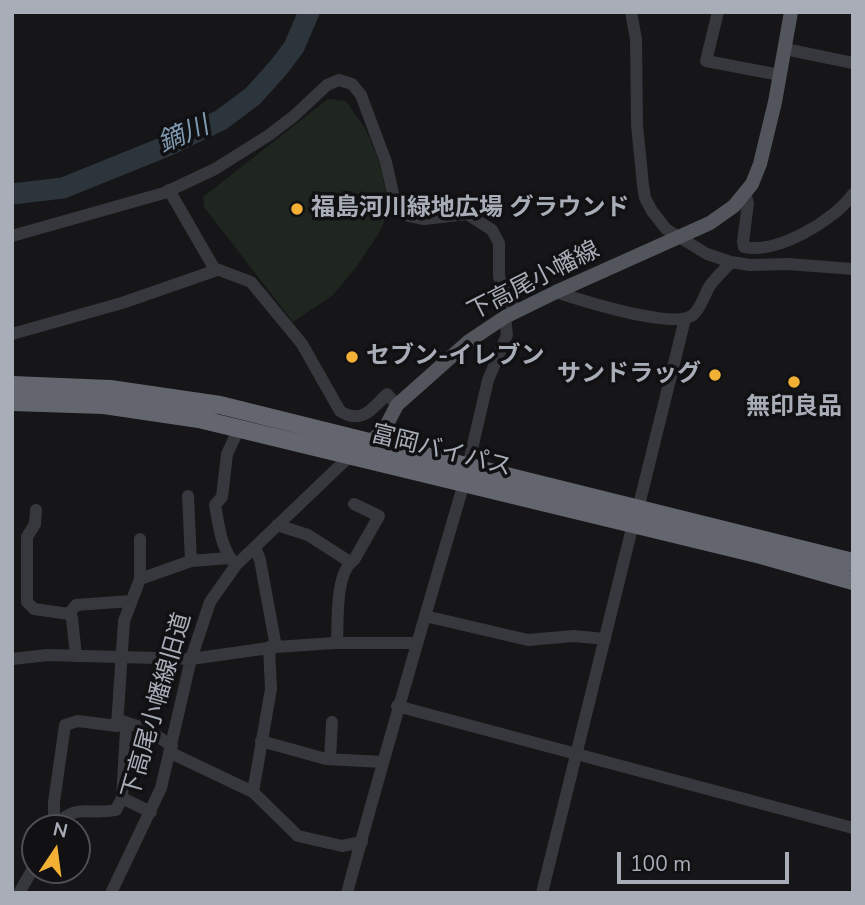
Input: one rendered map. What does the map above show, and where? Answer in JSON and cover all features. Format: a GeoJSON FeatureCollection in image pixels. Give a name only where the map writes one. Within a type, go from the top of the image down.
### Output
{"type":"FeatureCollection","features":[{"type":"Feature","properties":{"kind":"highway","name":"富岡バイパス"},"geometry":{"type":"LineString","coordinates":[[12,385],[110,388],[172,396],[244,410],[372,441],[466,475]]}},
{"type":"Feature","properties":{"kind":"highway","name":"富岡バイパス"},"geometry":{"type":"LineString","coordinates":[[12,402],[104,405],[180,415],[352,454],[466,475],[636,517],[853,562]]}},
{"type":"Feature","properties":{"kind":"highway","name":"富岡バイパス"},"geometry":{"type":"LineString","coordinates":[[636,517],[853,581]]}},
{"type":"Feature","properties":{"kind":"main road","name":"下高尾小幡線"},"geometry":{"type":"LineString","coordinates":[[352,454],[372,441],[385,428],[397,405],[453,355],[511,314],[723,215],[745,193],[760,164],[791,12]]}},
{"type":"Feature","properties":{"kind":"street"},"geometry":{"type":"LineString","coordinates":[[631,12],[636,38],[637,125],[645,198],[666,229],[707,254],[731,262],[853,269]]}},
{"type":"Feature","properties":{"kind":"street"},"geometry":{"type":"LineString","coordinates":[[718,12],[706,61],[780,75]]}},
{"type":"Feature","properties":{"kind":"street"},"geometry":{"type":"LineString","coordinates":[[785,49],[853,63]]}},
{"type":"Feature","properties":{"kind":"street"},"geometry":{"type":"LineString","coordinates":[[12,236],[169,190],[215,169],[269,135],[327,85],[339,80],[352,84],[361,95],[386,162],[399,208],[409,216],[424,219],[467,214],[492,230],[499,243],[499,276],[512,305],[507,335],[488,380],[466,475],[397,706],[347,893]]}},
{"type":"Feature","properties":{"kind":"street"},"geometry":{"type":"LineString","coordinates":[[169,190],[214,268],[251,282],[296,335],[340,411],[350,418],[358,417],[367,413],[387,394],[397,405]]}},
{"type":"Feature","properties":{"kind":"street"},"geometry":{"type":"LineString","coordinates":[[745,193],[748,203],[744,247],[768,248],[831,217],[853,194]]}},
{"type":"Feature","properties":{"kind":"street"},"geometry":{"type":"LineString","coordinates":[[774,244],[774,264]]}},
{"type":"Feature","properties":{"kind":"street"},"geometry":{"type":"LineString","coordinates":[[556,292],[662,319],[685,319],[695,314],[710,287],[731,262]]}},
{"type":"Feature","properties":{"kind":"street"},"geometry":{"type":"LineString","coordinates":[[12,334],[109,307],[217,270]]}},
{"type":"Feature","properties":{"kind":"street"},"geometry":{"type":"LineString","coordinates":[[542,893],[685,319]]}},
{"type":"Feature","properties":{"kind":"street"},"geometry":{"type":"LineString","coordinates":[[140,579],[191,561],[232,561],[219,530],[215,505],[222,497],[227,454],[239,428]]}},
{"type":"Feature","properties":{"kind":"street","name":"下高尾小幡線旧道"},"geometry":{"type":"LineString","coordinates":[[111,893],[161,788],[191,659],[210,603],[232,561],[255,547],[352,454]]}},
{"type":"Feature","properties":{"kind":"street"},"geometry":{"type":"LineString","coordinates":[[188,496],[191,561]]}},
{"type":"Feature","properties":{"kind":"street"},"geometry":{"type":"LineString","coordinates":[[337,643],[341,581],[379,516],[354,504]]}},
{"type":"Feature","properties":{"kind":"street"},"geometry":{"type":"LineString","coordinates":[[36,510],[35,524],[27,537],[27,602],[34,609],[69,614]]}},
{"type":"Feature","properties":{"kind":"street"},"geometry":{"type":"LineString","coordinates":[[277,525],[308,535],[350,562]]}},
{"type":"Feature","properties":{"kind":"street"},"geometry":{"type":"LineString","coordinates":[[54,814],[65,725],[78,721],[117,726],[124,621],[140,579],[140,539]]}},
{"type":"Feature","properties":{"kind":"street"},"geometry":{"type":"LineString","coordinates":[[253,792],[271,689],[273,647],[260,560],[255,547]]}},
{"type":"Feature","properties":{"kind":"street"},"geometry":{"type":"LineString","coordinates":[[69,614],[76,605],[131,601]]}},
{"type":"Feature","properties":{"kind":"street"},"geometry":{"type":"LineString","coordinates":[[69,614],[72,618],[76,656]]}},
{"type":"Feature","properties":{"kind":"street"},"geometry":{"type":"LineString","coordinates":[[425,616],[528,640],[574,636],[605,639]]}},
{"type":"Feature","properties":{"kind":"street"},"geometry":{"type":"LineString","coordinates":[[12,659],[48,654],[191,659],[273,647],[337,643],[417,643]]}},
{"type":"Feature","properties":{"kind":"street"},"geometry":{"type":"LineString","coordinates":[[397,706],[853,828]]}},
{"type":"Feature","properties":{"kind":"street"},"geometry":{"type":"LineString","coordinates":[[117,720],[148,730],[172,749],[253,792],[298,836],[342,846],[362,842]]}},
{"type":"Feature","properties":{"kind":"street"},"geometry":{"type":"LineString","coordinates":[[67,814],[72,811],[116,810],[122,798],[127,729],[117,720]]}},
{"type":"Feature","properties":{"kind":"street"},"geometry":{"type":"LineString","coordinates":[[330,759],[332,722]]}},
{"type":"Feature","properties":{"kind":"street"},"geometry":{"type":"LineString","coordinates":[[261,741],[330,759],[383,762]]}},
{"type":"Feature","properties":{"kind":"street"},"geometry":{"type":"LineString","coordinates":[[122,798],[151,812]]}},
{"type":"Feature","properties":{"kind":"shaded area","name":"福島河川緑地広場 グラウンド"},"geometry":{"type":"Polygon","coordinates":[[[328,99],[346,101],[366,130],[381,166],[389,211],[379,233],[357,266],[333,295],[293,322],[204,207],[203,197],[328,99]]]}},
{"type":"Feature","properties":{"kind":"waterway","name":"鏑川"},"geometry":{"type":"LineString","coordinates":[[12,194],[63,188],[167,146],[221,120],[253,96],[279,67],[294,47],[309,12]]}},
{"type":"Feature","properties":{"kind":"place","name":"福島河川緑地広場 グラウンド"},"geometry":{"type":"Point","coordinates":[297,209]}},
{"type":"Feature","properties":{"kind":"place","name":"セブン-イレブン"},"geometry":{"type":"Point","coordinates":[352,357]}},
{"type":"Feature","properties":{"kind":"place","name":"サンドラッグ"},"geometry":{"type":"Point","coordinates":[715,375]}},
{"type":"Feature","properties":{"kind":"place","name":"無印良品"},"geometry":{"type":"Point","coordinates":[794,382]}}]}
